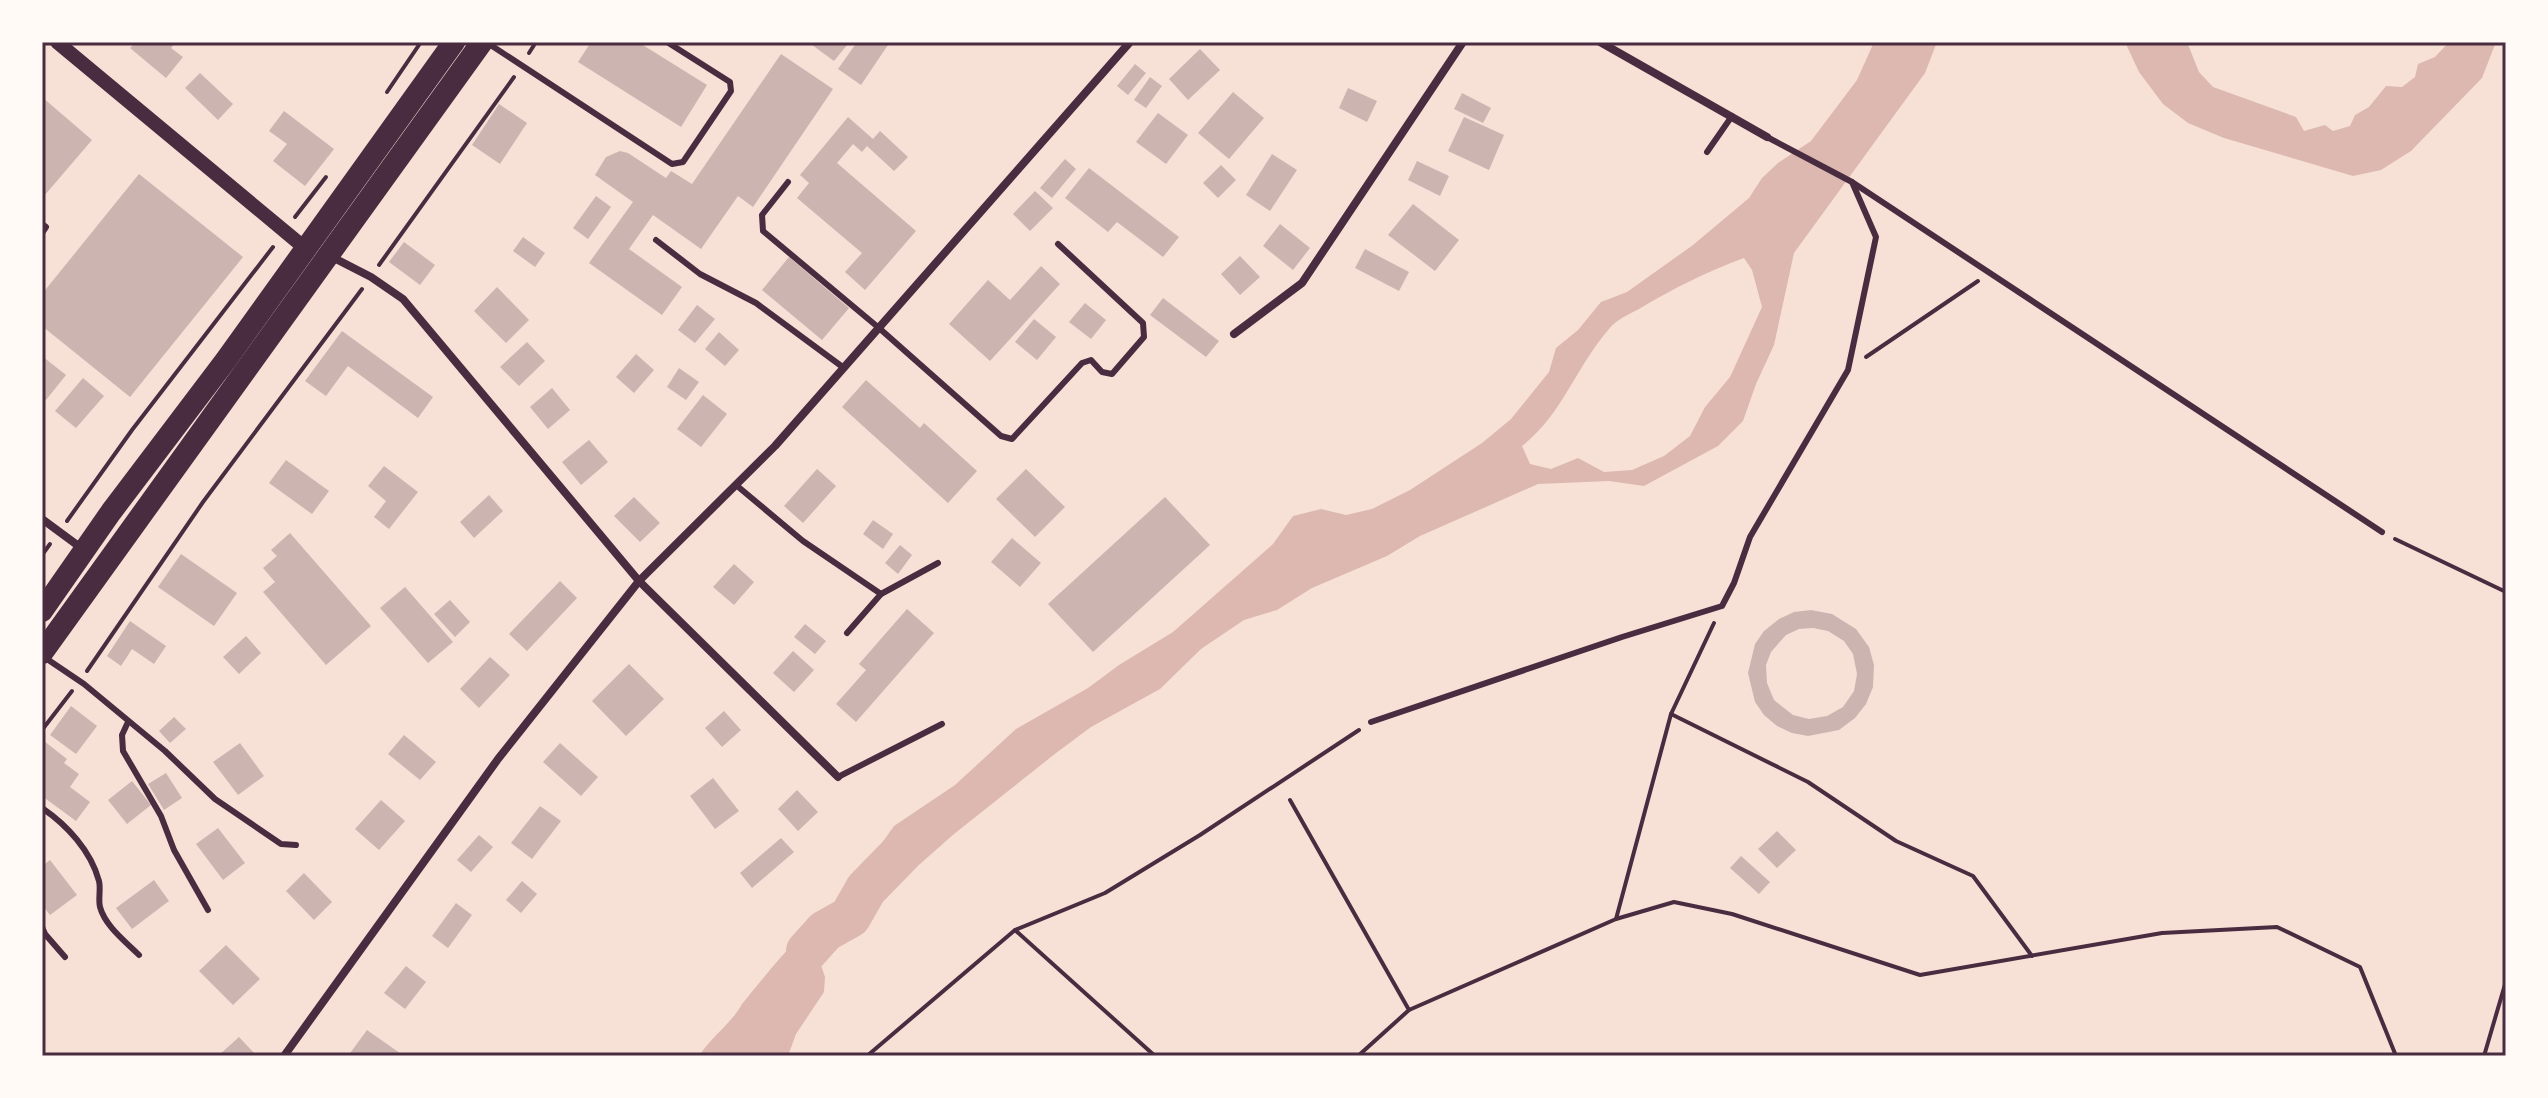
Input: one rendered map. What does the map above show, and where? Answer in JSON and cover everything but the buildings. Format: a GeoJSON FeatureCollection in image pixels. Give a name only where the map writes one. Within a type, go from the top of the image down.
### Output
{"type":"FeatureCollection","features":[{"type":"Feature","properties":{"kind":"highway"},"geometry":{"type":"LineString","coordinates":[[42,611],[454,42]]}},
{"type":"Feature","properties":{"kind":"highway"},"geometry":{"type":"LineString","coordinates":[[42,654],[484,42]]}},
{"type":"Feature","properties":{"kind":"highway"},"geometry":{"type":"LineString","coordinates":[[146,466],[165,482]]}},
{"type":"Feature","properties":{"kind":"street"},"geometry":{"type":"LineString","coordinates":[[57,42],[306,249]]}},
{"type":"Feature","properties":{"kind":"street"},"geometry":{"type":"LineString","coordinates":[[284,1056],[498,759],[639,581],[775,446],[1130,42]]}},
{"type":"Feature","properties":{"kind":"street"},"geometry":{"type":"LineString","coordinates":[[1234,334],[1302,283],[1463,42]]}},
{"type":"Feature","properties":{"kind":"street"},"geometry":{"type":"LineString","coordinates":[[1600,42],[1767,137]]}},
{"type":"Feature","properties":{"kind":"street"},"geometry":{"type":"LineString","coordinates":[[329,255],[371,277],[403,299],[639,581],[838,777]]}},
{"type":"Feature","properties":{"kind":"street"},"geometry":{"type":"LineString","coordinates":[[42,519],[84,550]]}},
{"type":"Feature","properties":{"kind":"lane"},"geometry":{"type":"LineString","coordinates":[[484,42],[672,164],[683,162],[731,91],[730,82],[667,42]]}},
{"type":"Feature","properties":{"kind":"lane"},"geometry":{"type":"LineString","coordinates":[[1707,152],[1732,116]]}},
{"type":"Feature","properties":{"kind":"lane"},"geometry":{"type":"LineString","coordinates":[[1767,137],[1852,182],[2382,532]]}},
{"type":"Feature","properties":{"kind":"lane"},"geometry":{"type":"LineString","coordinates":[[788,182],[762,215],[763,231],[1001,436],[1012,439],[1082,363],[1091,360],[1102,372],[1112,374],[1144,337],[1143,323],[1058,244]]}},
{"type":"Feature","properties":{"kind":"lane"},"geometry":{"type":"LineString","coordinates":[[1371,722],[1722,606],[1734,583],[1750,537],[1848,370],[1876,237],[1852,182]]}},
{"type":"Feature","properties":{"kind":"lane"},"geometry":{"type":"LineString","coordinates":[[42,224],[46,227],[42,233]]}},
{"type":"Feature","properties":{"kind":"lane"},"geometry":{"type":"LineString","coordinates":[[656,240],[700,274],[756,303],[844,368]]}},
{"type":"Feature","properties":{"kind":"lane"},"geometry":{"type":"LineString","coordinates":[[736,485],[803,541],[881,594]]}},
{"type":"Feature","properties":{"kind":"lane"},"geometry":{"type":"LineString","coordinates":[[847,633],[881,594],[938,563]]}},
{"type":"Feature","properties":{"kind":"lane"},"geometry":{"type":"LineString","coordinates":[[42,654],[165,751],[215,799],[281,844],[296,845]]}},
{"type":"Feature","properties":{"kind":"lane"},"geometry":{"type":"LineString","coordinates":[[128,722],[122,735],[123,751],[161,816],[174,850],[208,910]]}},
{"type":"Feature","properties":{"kind":"lane"},"geometry":{"type":"LineString","coordinates":[[838,777],[942,724]]}},
{"type":"Feature","properties":{"kind":"lane"},"geometry":{"type":"LineString","coordinates":[[42,808],[58,819],[84,848],[99,882],[100,907],[112,928],[139,955]]}},
{"type":"Feature","properties":{"kind":"lane"},"geometry":{"type":"LineString","coordinates":[[42,927],[65,957]]}},
{"type":"Feature","properties":{"kind":"path"},"geometry":{"type":"LineString","coordinates":[[381,101],[421,42]]}},
{"type":"Feature","properties":{"kind":"path"},"geometry":{"type":"LineString","coordinates":[[42,730],[203,502],[371,277],[536,42]]}},
{"type":"Feature","properties":{"kind":"path"},"geometry":{"type":"LineString","coordinates":[[42,555],[132,430],[330,172]]}},
{"type":"Feature","properties":{"kind":"path"},"geometry":{"type":"LineString","coordinates":[[1848,370],[1990,273]]}},
{"type":"Feature","properties":{"kind":"path"},"geometry":{"type":"LineString","coordinates":[[2382,532],[2506,592]]}},
{"type":"Feature","properties":{"kind":"path"},"geometry":{"type":"LineString","coordinates":[[1616,919],[1671,714],[1722,606]]}},
{"type":"Feature","properties":{"kind":"path"},"geometry":{"type":"LineString","coordinates":[[1671,714],[1808,782],[1896,841],[1973,876],[2032,956]]}},
{"type":"Feature","properties":{"kind":"path"},"geometry":{"type":"LineString","coordinates":[[867,1056],[1015,930],[1105,893],[1200,835],[1371,722]]}},
{"type":"Feature","properties":{"kind":"path"},"geometry":{"type":"LineString","coordinates":[[1290,800],[1409,1010]]}},
{"type":"Feature","properties":{"kind":"path"},"geometry":{"type":"LineString","coordinates":[[1358,1056],[1409,1010],[1616,919],[1674,902],[1732,914],[1920,975],[2162,933],[2277,927],[2360,967],[2396,1056]]}},
{"type":"Feature","properties":{"kind":"path"},"geometry":{"type":"LineString","coordinates":[[1015,930],[1155,1056]]}},
{"type":"Feature","properties":{"kind":"path"},"geometry":{"type":"LineString","coordinates":[[2484,1056],[2506,981]]}},
{"type":"Feature","properties":{"kind":"shaded area"},"geometry":{"type":"Polygon","coordinates":[[[1874,42],[1937,42],[1925,73],[1794,253],[1774,345],[1743,421],[1718,446],[1644,486],[1609,481],[1538,484],[1312,588],[1277,610],[1244,620],[1201,649],[1160,689],[1091,727],[1056,753],[920,864],[891,874],[866,889],[863,881],[879,847],[894,826],[955,785],[1016,729],[1088,688],[1173,632],[1273,544],[1293,516],[1321,509],[1346,515],[1372,509],[1410,490],[1482,443],[1511,419],[1549,372],[1556,348],[1578,330],[1601,302],[1627,292],[1693,245],[1749,198],[1762,178],[1778,163],[1811,141],[1857,80],[1874,42]],[[1744,258],[1730,263],[1678,287],[1615,323],[1597,344],[1548,420],[1522,446],[1530,464],[1551,469],[1578,458],[1604,472],[1632,470],[1664,456],[1690,436],[1705,407],[1730,377],[1762,307],[1752,270],[1744,258]]]}},
{"type":"Feature","properties":{"kind":"shaded area"},"geometry":{"type":"Polygon","coordinates":[[[2125,42],[2187,42],[2199,72],[2213,87],[2296,117],[2304,131],[2325,125],[2333,131],[2350,126],[2355,115],[2369,107],[2386,86],[2402,87],[2415,77],[2418,64],[2435,57],[2449,42],[2496,42],[2482,78],[2411,151],[2381,170],[2353,176],[2224,138],[2188,123],[2163,104],[2139,72],[2125,42]]]}},
{"type":"Feature","properties":{"kind":"shaded area"},"geometry":{"type":"Polygon","coordinates":[[[848,907],[850,928],[827,938],[816,950],[825,977],[824,992],[796,1034],[788,1056],[699,1056],[804,934],[818,922],[848,907]]]}},
{"type":"Feature","properties":{"kind":"waterway"},"geometry":{"type":"LineString","coordinates":[[807,951],[825,931],[850,917],[866,889],[906,848]]}}]}
